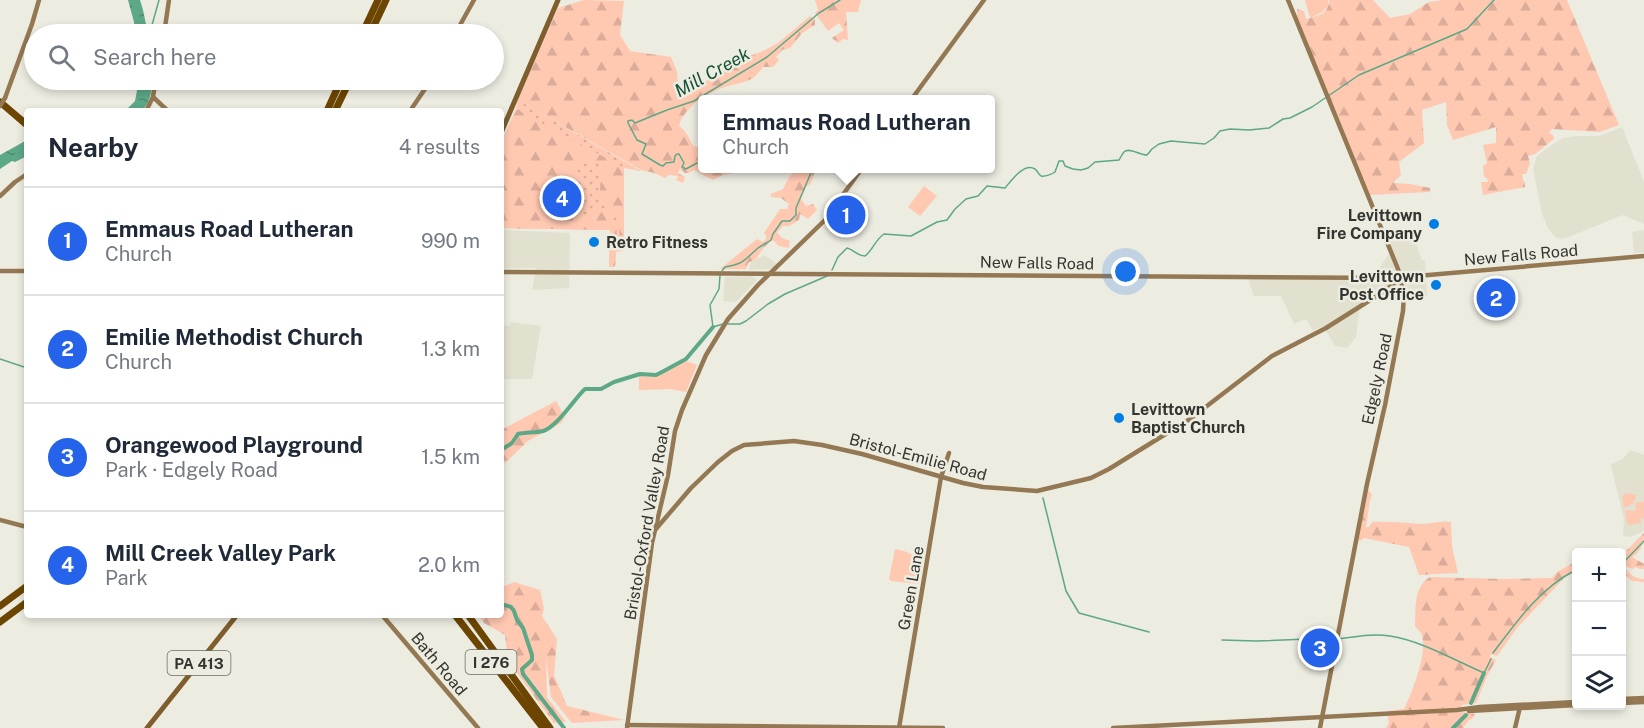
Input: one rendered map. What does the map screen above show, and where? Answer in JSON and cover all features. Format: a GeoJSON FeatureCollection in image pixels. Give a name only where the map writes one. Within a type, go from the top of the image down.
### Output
{"type":"FeatureCollection","features":[{"type":"Feature","properties":{"kind":"highway"},"geometry":{"type":"LineString","coordinates":[[367,24],[378,0]]}},
{"type":"Feature","properties":{"kind":"highway"},"geometry":{"type":"LineString","coordinates":[[375,24],[386,0]]}},
{"type":"Feature","properties":{"kind":"highway"},"geometry":{"type":"LineString","coordinates":[[328,108],[336,90]]}},
{"type":"Feature","properties":{"kind":"highway"},"geometry":{"type":"LineString","coordinates":[[336,108],[345,90]]}},
{"type":"Feature","properties":{"kind":"highway"},"geometry":{"type":"LineString","coordinates":[[1,103],[24,124]]}},
{"type":"Feature","properties":{"kind":"highway"},"geometry":{"type":"LineString","coordinates":[[0,606],[24,588]]}},
{"type":"Feature","properties":{"kind":"highway"},"geometry":{"type":"LineString","coordinates":[[0,612],[24,594]]}},
{"type":"Feature","properties":{"kind":"highway"},"geometry":{"type":"LineString","coordinates":[[0,622],[24,604]]}},
{"type":"Feature","properties":{"kind":"highway","name":"I 276"},"geometry":{"type":"LineString","coordinates":[[457,618],[528,707]]}},
{"type":"Feature","properties":{"kind":"highway"},"geometry":{"type":"LineString","coordinates":[[463,618],[543,728]]}},
{"type":"Feature","properties":{"kind":"highway"},"geometry":{"type":"LineString","coordinates":[[470,618],[550,728]]}},
{"type":"Feature","properties":{"kind":"main road"},"geometry":{"type":"LineString","coordinates":[[32,24],[39,0]]}},
{"type":"Feature","properties":{"kind":"main road"},"geometry":{"type":"LineString","coordinates":[[165,24],[169,0]]}},
{"type":"Feature","properties":{"kind":"main road"},"geometry":{"type":"LineString","coordinates":[[461,24],[474,0]]}},
{"type":"Feature","properties":{"kind":"main road"},"geometry":{"type":"LineString","coordinates":[[504,126],[558,0]]}},
{"type":"Feature","properties":{"kind":"main road"},"geometry":{"type":"LineString","coordinates":[[914,95],[984,0]]}},
{"type":"Feature","properties":{"kind":"main road","name":"Edgely Road"},"geometry":{"type":"LineString","coordinates":[[1288,0],[1401,278],[1404,299],[1385,405],[1367,484],[1319,728]]}},
{"type":"Feature","properties":{"kind":"main road"},"geometry":{"type":"LineString","coordinates":[[1,103],[24,47]]}},
{"type":"Feature","properties":{"kind":"main road"},"geometry":{"type":"LineString","coordinates":[[148,108],[154,90]]}},
{"type":"Feature","properties":{"kind":"main road"},"geometry":{"type":"LineString","coordinates":[[412,108],[424,90]]}},
{"type":"Feature","properties":{"kind":"main road"},"geometry":{"type":"LineString","coordinates":[[153,97],[165,108]]}},
{"type":"Feature","properties":{"kind":"main road","name":"Bristol-Oxford Valley Road"},"geometry":{"type":"LineString","coordinates":[[627,727],[647,578],[677,424],[706,355],[728,319],[761,282],[825,220],[858,173]]}},
{"type":"Feature","properties":{"kind":"main road"},"geometry":{"type":"LineString","coordinates":[[0,196],[24,176]]}},
{"type":"Feature","properties":{"kind":"main road","name":"New Falls Road"},"geometry":{"type":"LineString","coordinates":[[504,272],[1401,278],[1644,256]]}},
{"type":"Feature","properties":{"kind":"main road"},"geometry":{"type":"LineString","coordinates":[[779,265],[780,270],[785,273]]}},
{"type":"Feature","properties":{"kind":"main road"},"geometry":{"type":"LineString","coordinates":[[0,271],[24,271]]}},
{"type":"Feature","properties":{"kind":"main road"},"geometry":{"type":"LineString","coordinates":[[757,273],[761,276],[761,282]]}},
{"type":"Feature","properties":{"kind":"main road"},"geometry":{"type":"LineString","coordinates":[[1389,278],[1392,281],[1391,286]]}},
{"type":"Feature","properties":{"kind":"main road","name":"Bristol-Emilie Road"},"geometry":{"type":"LineString","coordinates":[[655,530],[691,488],[718,462],[744,445],[794,441],[820,444],[978,487],[1037,491],[1097,475],[1198,414],[1272,356],[1326,328],[1401,278]]}},
{"type":"Feature","properties":{"kind":"main road","name":"Green Lane"},"geometry":{"type":"LineString","coordinates":[[899,728],[941,477],[949,453]]}},
{"type":"Feature","properties":{"kind":"main road"},"geometry":{"type":"LineString","coordinates":[[0,520],[24,526]]}},
{"type":"Feature","properties":{"kind":"main road","name":"PA 413"},"geometry":{"type":"LineString","coordinates":[[147,728],[235,618]]}},
{"type":"Feature","properties":{"kind":"main road","name":"Bath Road"},"geometry":{"type":"LineString","coordinates":[[385,618],[478,728]]}},
{"type":"Feature","properties":{"kind":"main road"},"geometry":{"type":"LineString","coordinates":[[1626,701],[1644,700]]}},
{"type":"Feature","properties":{"kind":"main road"},"geometry":{"type":"LineString","coordinates":[[1113,728],[1342,714],[1348,716],[1457,710],[1479,711],[1572,704]]}},
{"type":"Feature","properties":{"kind":"main road"},"geometry":{"type":"LineString","coordinates":[[1515,728],[1520,707]]}},
{"type":"Feature","properties":{"kind":"main road"},"geometry":{"type":"LineString","coordinates":[[627,727],[942,728]]}},
{"type":"Feature","properties":{"kind":"shaded area"},"geometry":{"type":"Polygon","coordinates":[[[1622,127],[1644,182],[1644,224],[1623,215],[1566,238],[1555,237],[1542,214],[1533,168],[1537,156],[1563,138],[1599,136],[1622,127]]]}},
{"type":"Feature","properties":{"kind":"shaded area"},"geometry":{"type":"Polygon","coordinates":[[[504,230],[570,233],[569,288],[532,290],[536,268],[504,268],[504,230]]]}},
{"type":"Feature","properties":{"kind":"shaded area"},"geometry":{"type":"Polygon","coordinates":[[[1644,230],[1644,252],[1634,253],[1632,232],[1644,230]]]}},
{"type":"Feature","properties":{"kind":"shaded area"},"geometry":{"type":"Polygon","coordinates":[[[1387,236],[1413,236],[1422,260],[1425,260],[1427,296],[1407,302],[1380,291],[1360,304],[1356,337],[1347,348],[1335,346],[1323,326],[1313,331],[1306,319],[1294,324],[1281,296],[1254,296],[1249,283],[1250,279],[1372,279],[1388,255],[1394,253],[1387,236]]]}},
{"type":"Feature","properties":{"kind":"shaded area"},"geometry":{"type":"Polygon","coordinates":[[[764,255],[777,264],[771,269],[749,270],[750,263],[764,255]]]}},
{"type":"Feature","properties":{"kind":"shaded area"},"geometry":{"type":"Polygon","coordinates":[[[752,276],[757,280],[736,302],[723,301],[725,277],[752,276]]]}},
{"type":"Feature","properties":{"kind":"shaded area"},"geometry":{"type":"Polygon","coordinates":[[[510,322],[541,326],[532,379],[504,379],[504,325],[510,326],[510,322]]]}},
{"type":"Feature","properties":{"kind":"shaded area"},"geometry":{"type":"Polygon","coordinates":[[[1630,450],[1644,455],[1644,531],[1630,537],[1623,536],[1624,519],[1611,466],[1623,459],[1630,450]]]}},
{"type":"Feature","properties":{"kind":"green space"},"geometry":{"type":"Polygon","coordinates":[[[584,0],[624,1],[620,35],[630,51],[671,57],[677,71],[678,85],[694,86],[696,90],[724,65],[761,52],[778,43],[810,16],[815,20],[815,25],[802,33],[790,48],[782,50],[776,57],[779,60],[773,67],[763,67],[750,80],[708,95],[698,95],[698,101],[686,112],[679,126],[693,145],[698,147],[698,172],[694,170],[685,173],[680,169],[678,173],[685,177],[683,183],[676,180],[678,176],[669,175],[665,178],[641,170],[518,100],[558,8],[584,0]]]}},
{"type":"Feature","properties":{"kind":"green space"},"geometry":{"type":"Polygon","coordinates":[[[815,0],[861,0],[858,12],[846,12],[848,40],[843,39],[838,43],[832,38],[844,30],[839,23],[828,31],[815,13],[818,10],[815,0]]]}},
{"type":"Feature","properties":{"kind":"green space"},"geometry":{"type":"Polygon","coordinates":[[[1305,0],[1328,0],[1328,6],[1310,18],[1305,0]]]}},
{"type":"Feature","properties":{"kind":"green space"},"geometry":{"type":"Polygon","coordinates":[[[1329,0],[1373,0],[1390,18],[1410,14],[1429,2],[1443,0],[1567,0],[1619,125],[1600,132],[1552,129],[1549,133],[1554,139],[1535,154],[1528,156],[1530,164],[1526,174],[1522,174],[1525,187],[1483,195],[1481,182],[1488,182],[1484,177],[1483,166],[1487,163],[1483,145],[1496,143],[1496,127],[1453,140],[1447,125],[1446,102],[1422,110],[1424,143],[1399,162],[1401,175],[1393,183],[1430,188],[1430,192],[1370,195],[1297,17],[1297,9],[1304,11],[1306,19],[1322,14],[1329,5],[1329,0]]]}},
{"type":"Feature","properties":{"kind":"green space"},"geometry":{"type":"Polygon","coordinates":[[[518,100],[641,171],[624,168],[624,250],[616,252],[615,267],[609,267],[610,230],[504,228],[504,136],[518,100]]]}},
{"type":"Feature","properties":{"kind":"green space"},"geometry":{"type":"Polygon","coordinates":[[[516,109],[624,168],[624,250],[620,251],[619,219],[616,211],[603,198],[600,191],[601,163],[578,161],[576,164],[576,192],[572,201],[576,212],[581,215],[589,216],[606,208],[611,214],[617,236],[615,267],[609,267],[610,230],[504,228],[504,136],[516,109]]]}},
{"type":"Feature","properties":{"kind":"green space"},"geometry":{"type":"Polygon","coordinates":[[[700,173],[734,173],[723,175],[713,180],[700,173]]]}},
{"type":"Feature","properties":{"kind":"green space"},"geometry":{"type":"Polygon","coordinates":[[[794,173],[815,173],[801,199],[806,206],[813,204],[817,210],[808,219],[800,214],[799,220],[789,226],[783,226],[777,233],[790,241],[789,248],[779,246],[773,240],[763,248],[756,259],[748,263],[746,269],[720,269],[757,239],[763,242],[766,239],[764,233],[780,209],[787,209],[789,204],[781,198],[771,197],[771,194],[783,189],[794,173]]]}},
{"type":"Feature","properties":{"kind":"green space"},"geometry":{"type":"Polygon","coordinates":[[[924,186],[937,196],[920,216],[908,207],[924,186]]]}},
{"type":"Feature","properties":{"kind":"green space"},"geometry":{"type":"Polygon","coordinates":[[[686,361],[697,365],[686,392],[670,389],[639,390],[639,376],[656,377],[686,361]]]}},
{"type":"Feature","properties":{"kind":"green space"},"geometry":{"type":"Polygon","coordinates":[[[556,401],[565,417],[561,423],[528,441],[504,464],[504,428],[556,401]]]}},
{"type":"Feature","properties":{"kind":"green space"},"geometry":{"type":"Polygon","coordinates":[[[1369,490],[1372,495],[1366,527],[1369,527],[1372,522],[1421,524],[1451,522],[1452,546],[1458,573],[1419,575],[1409,547],[1364,538],[1360,541],[1358,539],[1369,490]]]}},
{"type":"Feature","properties":{"kind":"green space"},"geometry":{"type":"Polygon","coordinates":[[[1625,493],[1636,495],[1632,504],[1624,508],[1622,497],[1625,493]]]}},
{"type":"Feature","properties":{"kind":"green space"},"geometry":{"type":"Polygon","coordinates":[[[1637,502],[1644,502],[1644,519],[1641,517],[1641,523],[1629,525],[1625,510],[1636,511],[1637,502]]]}},
{"type":"Feature","properties":{"kind":"green space"},"geometry":{"type":"Polygon","coordinates":[[[1644,533],[1638,553],[1632,557],[1644,564],[1644,569],[1626,567],[1626,551],[1644,533]]]}},
{"type":"Feature","properties":{"kind":"green space"},"geometry":{"type":"Polygon","coordinates":[[[895,549],[909,553],[918,560],[921,570],[919,584],[889,579],[895,549]]]}},
{"type":"Feature","properties":{"kind":"green space"},"geometry":{"type":"Polygon","coordinates":[[[1572,564],[1572,574],[1568,574],[1517,628],[1497,656],[1491,654],[1490,657],[1496,660],[1476,703],[1462,705],[1455,711],[1475,714],[1463,728],[1386,728],[1389,723],[1387,711],[1404,709],[1421,661],[1423,641],[1421,633],[1415,626],[1416,606],[1418,592],[1425,581],[1430,577],[1552,578],[1557,572],[1572,564]]]}},
{"type":"Feature","properties":{"kind":"green space"},"geometry":{"type":"Polygon","coordinates":[[[1626,568],[1632,576],[1644,579],[1644,582],[1632,581],[1626,576],[1626,568]]]}},
{"type":"Feature","properties":{"kind":"green space"},"geometry":{"type":"Polygon","coordinates":[[[514,582],[540,590],[544,609],[542,616],[557,639],[554,675],[567,706],[624,720],[572,723],[551,697],[546,658],[547,697],[566,722],[554,723],[508,661],[505,635],[484,623],[480,618],[504,618],[505,586],[514,582]]]}},
{"type":"Feature","properties":{"kind":"water"},"geometry":{"type":"Polygon","coordinates":[[[128,0],[140,0],[146,24],[134,24],[128,0]]]}},
{"type":"Feature","properties":{"kind":"water"},"geometry":{"type":"Polygon","coordinates":[[[137,90],[151,90],[145,108],[128,108],[135,101],[137,90]]]}},
{"type":"Feature","properties":{"kind":"water"},"geometry":{"type":"Polygon","coordinates":[[[24,142],[24,158],[12,161],[0,169],[0,155],[24,142]]]}},
{"type":"Feature","properties":{"kind":"waterway"},"geometry":{"type":"LineString","coordinates":[[152,24],[159,0]]}},
{"type":"Feature","properties":{"kind":"waterway","name":"Mill Creek"},"geometry":{"type":"LineString","coordinates":[[704,95],[767,57],[819,13],[840,0]]}},
{"type":"Feature","properties":{"kind":"waterway"},"geometry":{"type":"LineString","coordinates":[[832,270],[838,257],[847,248],[865,256],[884,234],[911,236],[937,222],[947,220],[966,199],[978,196],[987,186],[1005,188],[1018,173],[1027,168],[1035,169],[1041,176],[1044,176],[1055,172],[1059,161],[1063,161],[1065,166],[1081,170],[1095,162],[1119,160],[1126,151],[1147,155],[1159,144],[1171,141],[1205,144],[1220,131],[1269,128],[1283,119],[1312,107],[1359,75],[1467,29],[1494,0]]}},
{"type":"Feature","properties":{"kind":"waterway","name":"Mill Creek"},"geometry":{"type":"LineString","coordinates":[[698,99],[635,123],[632,120],[628,123],[637,140],[646,144],[642,154],[660,165],[674,162],[677,154],[684,163],[682,167],[686,169],[698,163]]}},
{"type":"Feature","properties":{"kind":"waterway","name":"Mill Creek"},"geometry":{"type":"LineString","coordinates":[[722,271],[725,267],[744,260],[771,240],[782,221],[790,221],[796,215],[796,208],[811,173]]}},
{"type":"Feature","properties":{"kind":"waterway","name":"Mill Creek"},"geometry":{"type":"LineString","coordinates":[[720,275],[719,289],[710,305],[713,327],[723,324]]}},
{"type":"Feature","properties":{"kind":"waterway"},"geometry":{"type":"LineString","coordinates":[[728,324],[740,324],[785,294],[827,276]]}},
{"type":"Feature","properties":{"kind":"waterway","name":"Mill Creek"},"geometry":{"type":"LineString","coordinates":[[504,448],[512,443],[518,434],[540,432],[554,424],[585,389],[601,389],[614,382],[640,374],[656,375],[686,359],[713,327]]}},
{"type":"Feature","properties":{"kind":"waterway"},"geometry":{"type":"LineString","coordinates":[[0,359],[24,367]]}},
{"type":"Feature","properties":{"kind":"waterway"},"geometry":{"type":"LineString","coordinates":[[1043,498],[1066,591],[1079,613],[1149,632]]}},
{"type":"Feature","properties":{"kind":"waterway","name":"Mill Creek"},"geometry":{"type":"LineString","coordinates":[[1626,560],[1644,541]]}},
{"type":"Feature","properties":{"kind":"waterway","name":"Mill Creek"},"geometry":{"type":"LineString","coordinates":[[1493,653],[1540,596],[1572,572]]}},
{"type":"Feature","properties":{"kind":"waterway","name":"Mill Creek"},"geometry":{"type":"LineString","coordinates":[[504,605],[511,607],[514,611],[523,628],[532,655],[532,660],[522,669],[523,674],[564,728]]}},
{"type":"Feature","properties":{"kind":"waterway"},"geometry":{"type":"LineString","coordinates":[[1339,639],[1377,635],[1402,638],[1426,646],[1484,673],[1491,659]]}},
{"type":"Feature","properties":{"kind":"waterway"},"geometry":{"type":"LineString","coordinates":[[1222,640],[1334,638]]}},
{"type":"Feature","properties":{"kind":"waterway","name":"Mill Creek"},"geometry":{"type":"LineString","coordinates":[[1471,703],[1484,673]]}},
{"type":"Feature","properties":{"kind":"waterway","name":"Mill Creek"},"geometry":{"type":"LineString","coordinates":[[1453,728],[1466,715]]}},
{"type":"Feature","properties":{"kind":"place","name":"Mill Creek Valley Park"},"geometry":{"type":"Point","coordinates":[562,198]}},
{"type":"Feature","properties":{"kind":"place","name":"Emmaus Road Lutheran"},"geometry":{"type":"Point","coordinates":[846,215]}},
{"type":"Feature","properties":{"kind":"place","name":"Levittown Fire Company"},"geometry":{"type":"Point","coordinates":[1434,224]}},
{"type":"Feature","properties":{"kind":"place","name":"Retro Fitness"},"geometry":{"type":"Point","coordinates":[594,242]}},
{"type":"Feature","properties":{"kind":"place","name":"Levittown Post Office"},"geometry":{"type":"Point","coordinates":[1436,285]}},
{"type":"Feature","properties":{"kind":"place","name":"Emilie Methodist Church"},"geometry":{"type":"Point","coordinates":[1496,298]}},
{"type":"Feature","properties":{"kind":"place","name":"Levittown Baptist Church"},"geometry":{"type":"Point","coordinates":[1119,418]}},
{"type":"Feature","properties":{"kind":"place","name":"Orangewood Playground"},"geometry":{"type":"Point","coordinates":[1320,648]}}]}
